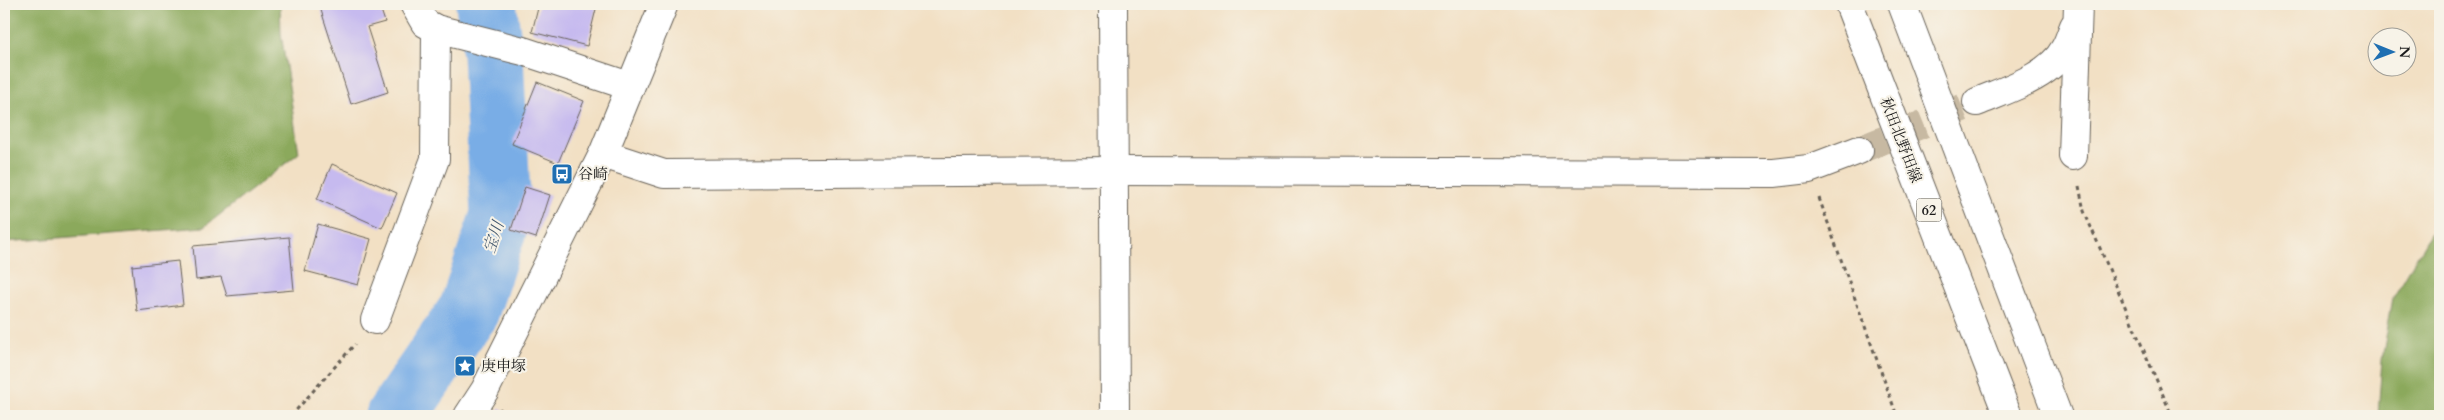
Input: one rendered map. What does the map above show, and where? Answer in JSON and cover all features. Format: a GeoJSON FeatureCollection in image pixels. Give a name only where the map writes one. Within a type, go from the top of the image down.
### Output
{"type":"FeatureCollection","features":[{"type":"Feature","properties":{"kind":"street"},"geometry":{"type":"LineString","coordinates":[[414,4],[425,23],[447,32],[523,51],[629,86]]}},
{"type":"Feature","properties":{"kind":"street"},"geometry":{"type":"LineString","coordinates":[[468,416],[485,390],[603,154],[629,86],[664,4]]}},
{"type":"Feature","properties":{"kind":"street"},"geometry":{"type":"LineString","coordinates":[[1113,4],[1114,416]]}},
{"type":"Feature","properties":{"kind":"street","name":"秋田北野田線"},"geometry":{"type":"LineString","coordinates":[[1849,4],[2008,416]]}},
{"type":"Feature","properties":{"kind":"street"},"geometry":{"type":"LineString","coordinates":[[1902,4],[2058,416]]}},
{"type":"Feature","properties":{"kind":"street"},"geometry":{"type":"LineString","coordinates":[[1977,102],[2028,81],[2056,60],[2065,48],[2078,9]]}},
{"type":"Feature","properties":{"kind":"street"},"geometry":{"type":"LineString","coordinates":[[2073,156],[2078,9]]}},
{"type":"Feature","properties":{"kind":"street"},"geometry":{"type":"LineString","coordinates":[[375,320],[435,159],[447,32]]}},
{"type":"Feature","properties":{"kind":"street"},"geometry":{"type":"LineString","coordinates":[[603,154],[664,174],[1114,171],[1774,173],[1809,169],[1859,150]]}},
{"type":"Feature","properties":{"kind":"path"},"geometry":{"type":"LineString","coordinates":[[2073,156],[2084,210],[2172,416]]}},
{"type":"Feature","properties":{"kind":"path"},"geometry":{"type":"LineString","coordinates":[[1809,169],[1898,416]]}},
{"type":"Feature","properties":{"kind":"path"},"geometry":{"type":"LineString","coordinates":[[291,416],[375,320]]}},
{"type":"Feature","properties":{"kind":"green space"},"geometry":{"type":"Polygon","coordinates":[[[4,4],[280,4],[281,33],[299,153],[204,227],[4,242],[4,4]]]}},
{"type":"Feature","properties":{"kind":"green space"},"geometry":{"type":"Polygon","coordinates":[[[2440,217],[2440,416],[2378,416],[2382,359],[2393,298],[2440,217]]]}},
{"type":"Feature","properties":{"kind":"building"},"geometry":{"type":"Polygon","coordinates":[[[319,4],[379,4],[385,22],[367,27],[388,92],[351,104],[319,4]]]}},
{"type":"Feature","properties":{"kind":"building"},"geometry":{"type":"Polygon","coordinates":[[[539,4],[597,5],[587,46],[532,32],[539,4]]]}},
{"type":"Feature","properties":{"kind":"building"},"geometry":{"type":"Polygon","coordinates":[[[537,82],[584,101],[558,163],[512,144],[537,82]]]}},
{"type":"Feature","properties":{"kind":"building"},"geometry":{"type":"Polygon","coordinates":[[[332,164],[397,193],[382,228],[317,199],[332,164]]]}},
{"type":"Feature","properties":{"kind":"building"},"geometry":{"type":"Polygon","coordinates":[[[525,187],[550,195],[536,238],[511,230],[525,187]]]}},
{"type":"Feature","properties":{"kind":"building"},"geometry":{"type":"Polygon","coordinates":[[[318,224],[371,239],[358,285],[305,271],[318,224]]]}},
{"type":"Feature","properties":{"kind":"building"},"geometry":{"type":"Polygon","coordinates":[[[289,237],[294,290],[227,296],[221,277],[196,280],[193,246],[289,237]]]}},
{"type":"Feature","properties":{"kind":"building"},"geometry":{"type":"Polygon","coordinates":[[[178,261],[183,305],[137,311],[132,266],[178,261]]]}},
{"type":"Feature","properties":{"kind":"building"},"geometry":{"type":"Polygon","coordinates":[[[500,408],[513,416],[495,416],[500,408]]]}},
{"type":"Feature","properties":{"kind":"waterway","name":"宝川"},"geometry":{"type":"LineString","coordinates":[[396,416],[469,310],[501,215],[493,55],[486,4]]}},
{"type":"Feature","properties":{"kind":"tunnel"},"geometry":{"type":"LineString","coordinates":[[1859,150],[1977,102]]}},
{"type":"Feature","properties":{"kind":"place","name":"谷崎"},"geometry":{"type":"Point","coordinates":[562,174]}},
{"type":"Feature","properties":{"kind":"place","name":"庚申塚"},"geometry":{"type":"Point","coordinates":[465,366]}}]}
